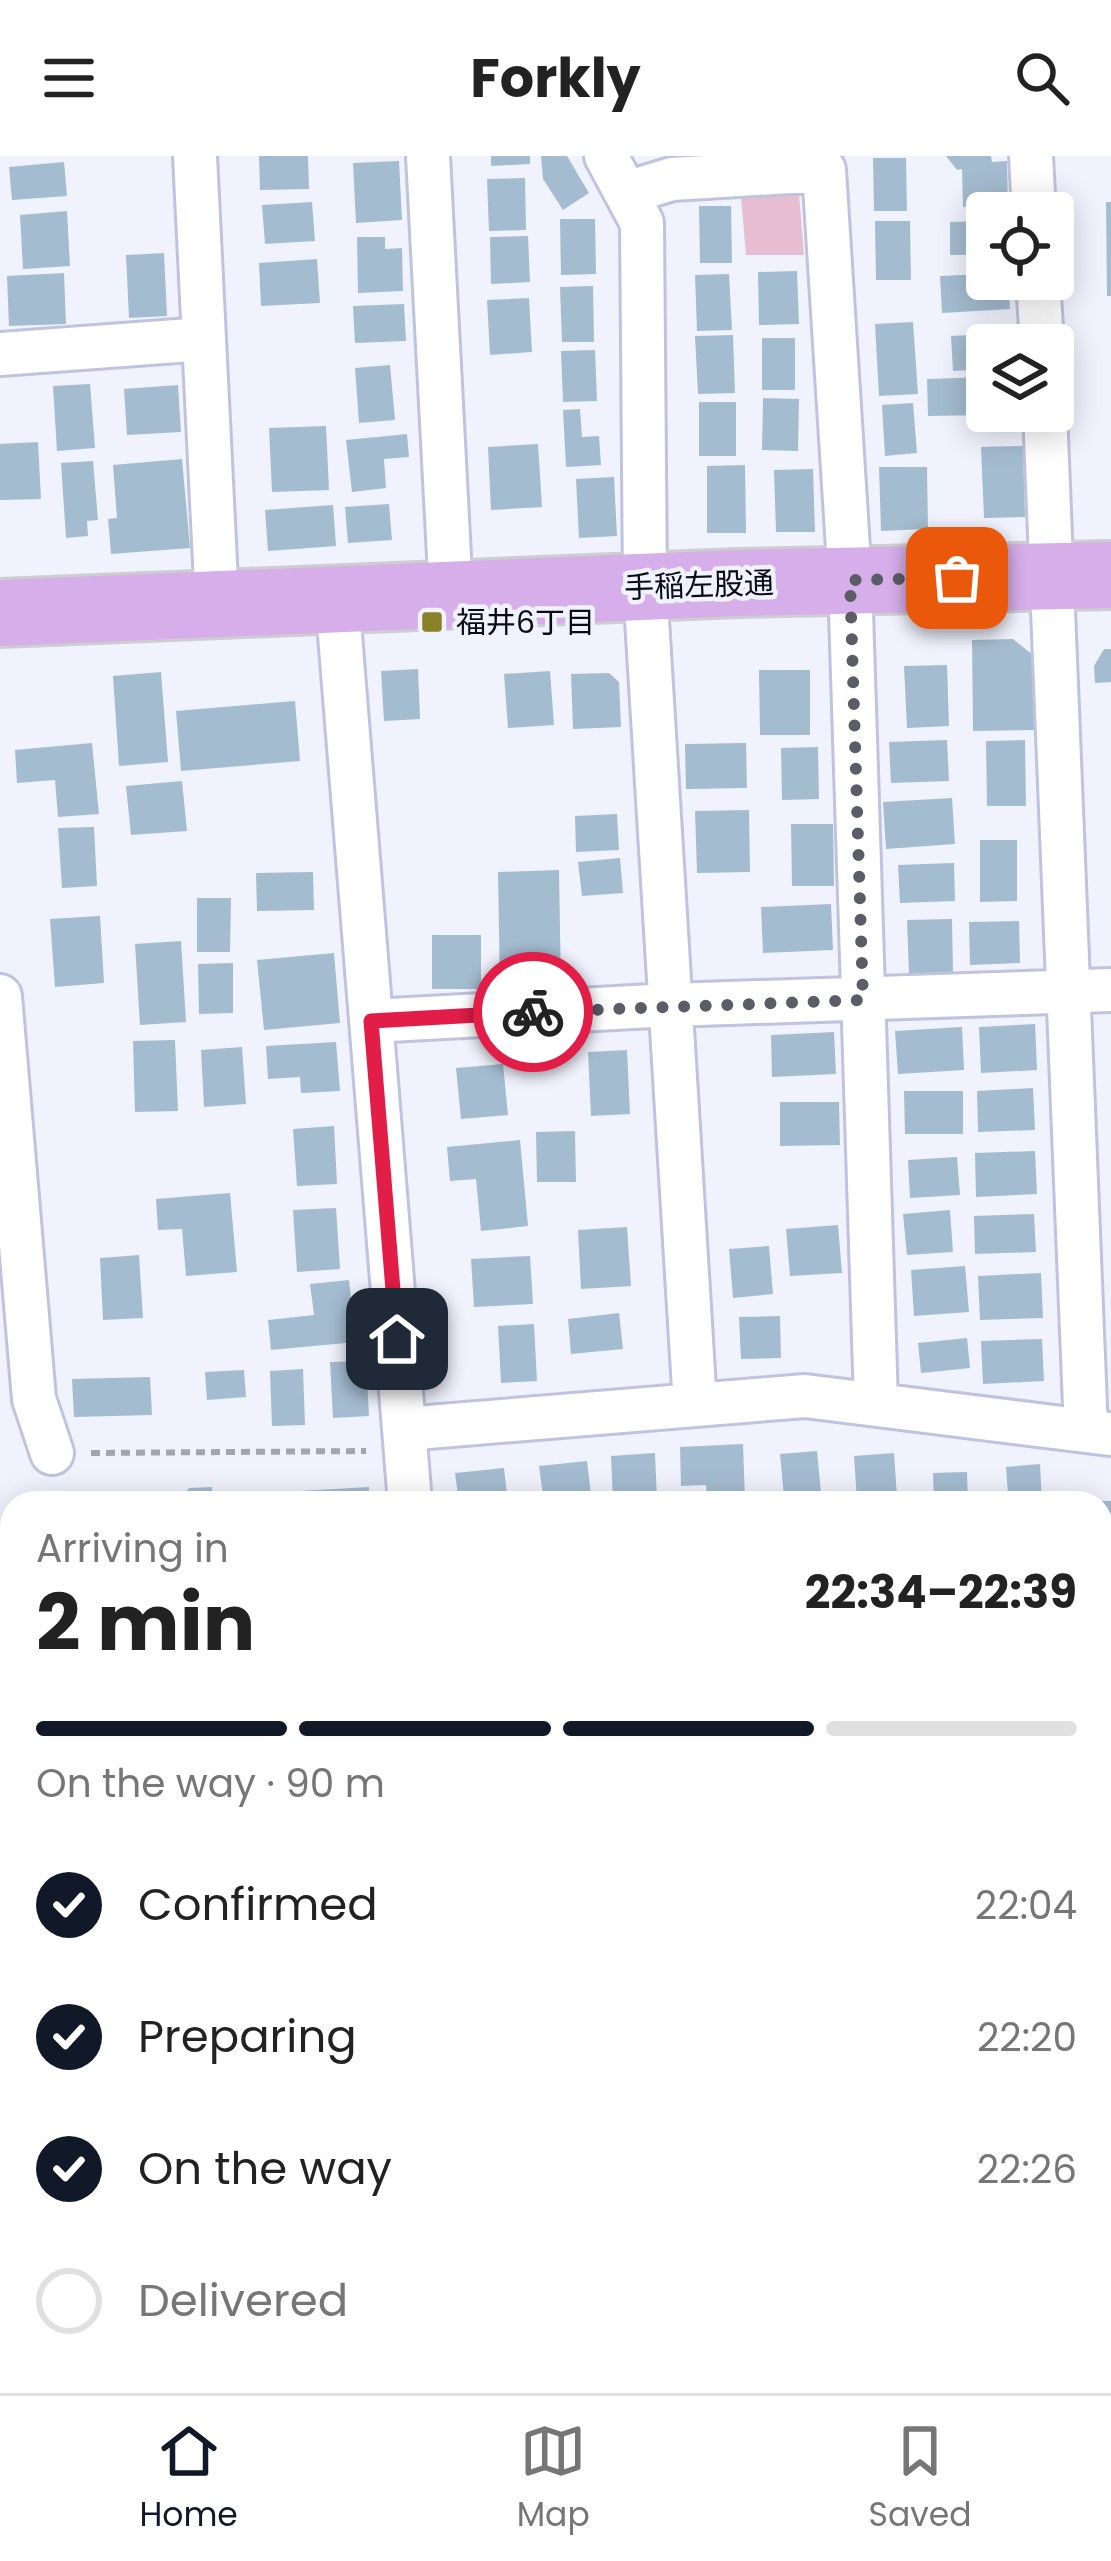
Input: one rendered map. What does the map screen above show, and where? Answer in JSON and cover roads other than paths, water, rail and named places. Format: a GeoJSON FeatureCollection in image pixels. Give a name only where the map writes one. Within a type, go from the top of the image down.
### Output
{"type":"FeatureCollection","features":[{"type":"Feature","properties":{"kind":"main road","name":"手稲左股通"},"geometry":{"type":"LineString","coordinates":[[0,613],[1083,575]]}},
{"type":"Feature","properties":{"kind":"street"},"geometry":{"type":"LineString","coordinates":[[195,156],[218,603]]}},
{"type":"Feature","properties":{"kind":"street"},"geometry":{"type":"LineString","coordinates":[[428,156],[451,594]]}},
{"type":"Feature","properties":{"kind":"street"},"geometry":{"type":"LineString","coordinates":[[1031,156],[1033,192]]}},
{"type":"Feature","properties":{"kind":"street"},"geometry":{"type":"LineString","coordinates":[[616,174],[672,179],[824,170],[850,580],[876,1403]]}},
{"type":"Feature","properties":{"kind":"street"},"geometry":{"type":"LineString","coordinates":[[616,174],[643,223],[645,587],[695,1406]]}},
{"type":"Feature","properties":{"kind":"street"},"geometry":{"type":"LineString","coordinates":[[0,354],[204,339]]}},
{"type":"Feature","properties":{"kind":"street"},"geometry":{"type":"LineString","coordinates":[[405,1440],[805,1396],[1098,1432],[1083,575],[1051,432]]}},
{"type":"Feature","properties":{"kind":"street"},"geometry":{"type":"LineString","coordinates":[[337,598],[409,1491]]}},
{"type":"Feature","properties":{"kind":"street"},"geometry":{"type":"LineString","coordinates":[[371,1021],[1090,990]]}},
{"type":"Feature","properties":{"kind":"street"},"geometry":{"type":"LineString","coordinates":[[0,996],[34,1399],[52,1453]]}},
{"type":"Feature","properties":{"kind":"place","name":"福井6丁目"},"geometry":{"type":"Point","coordinates":[432,622]}}]}
